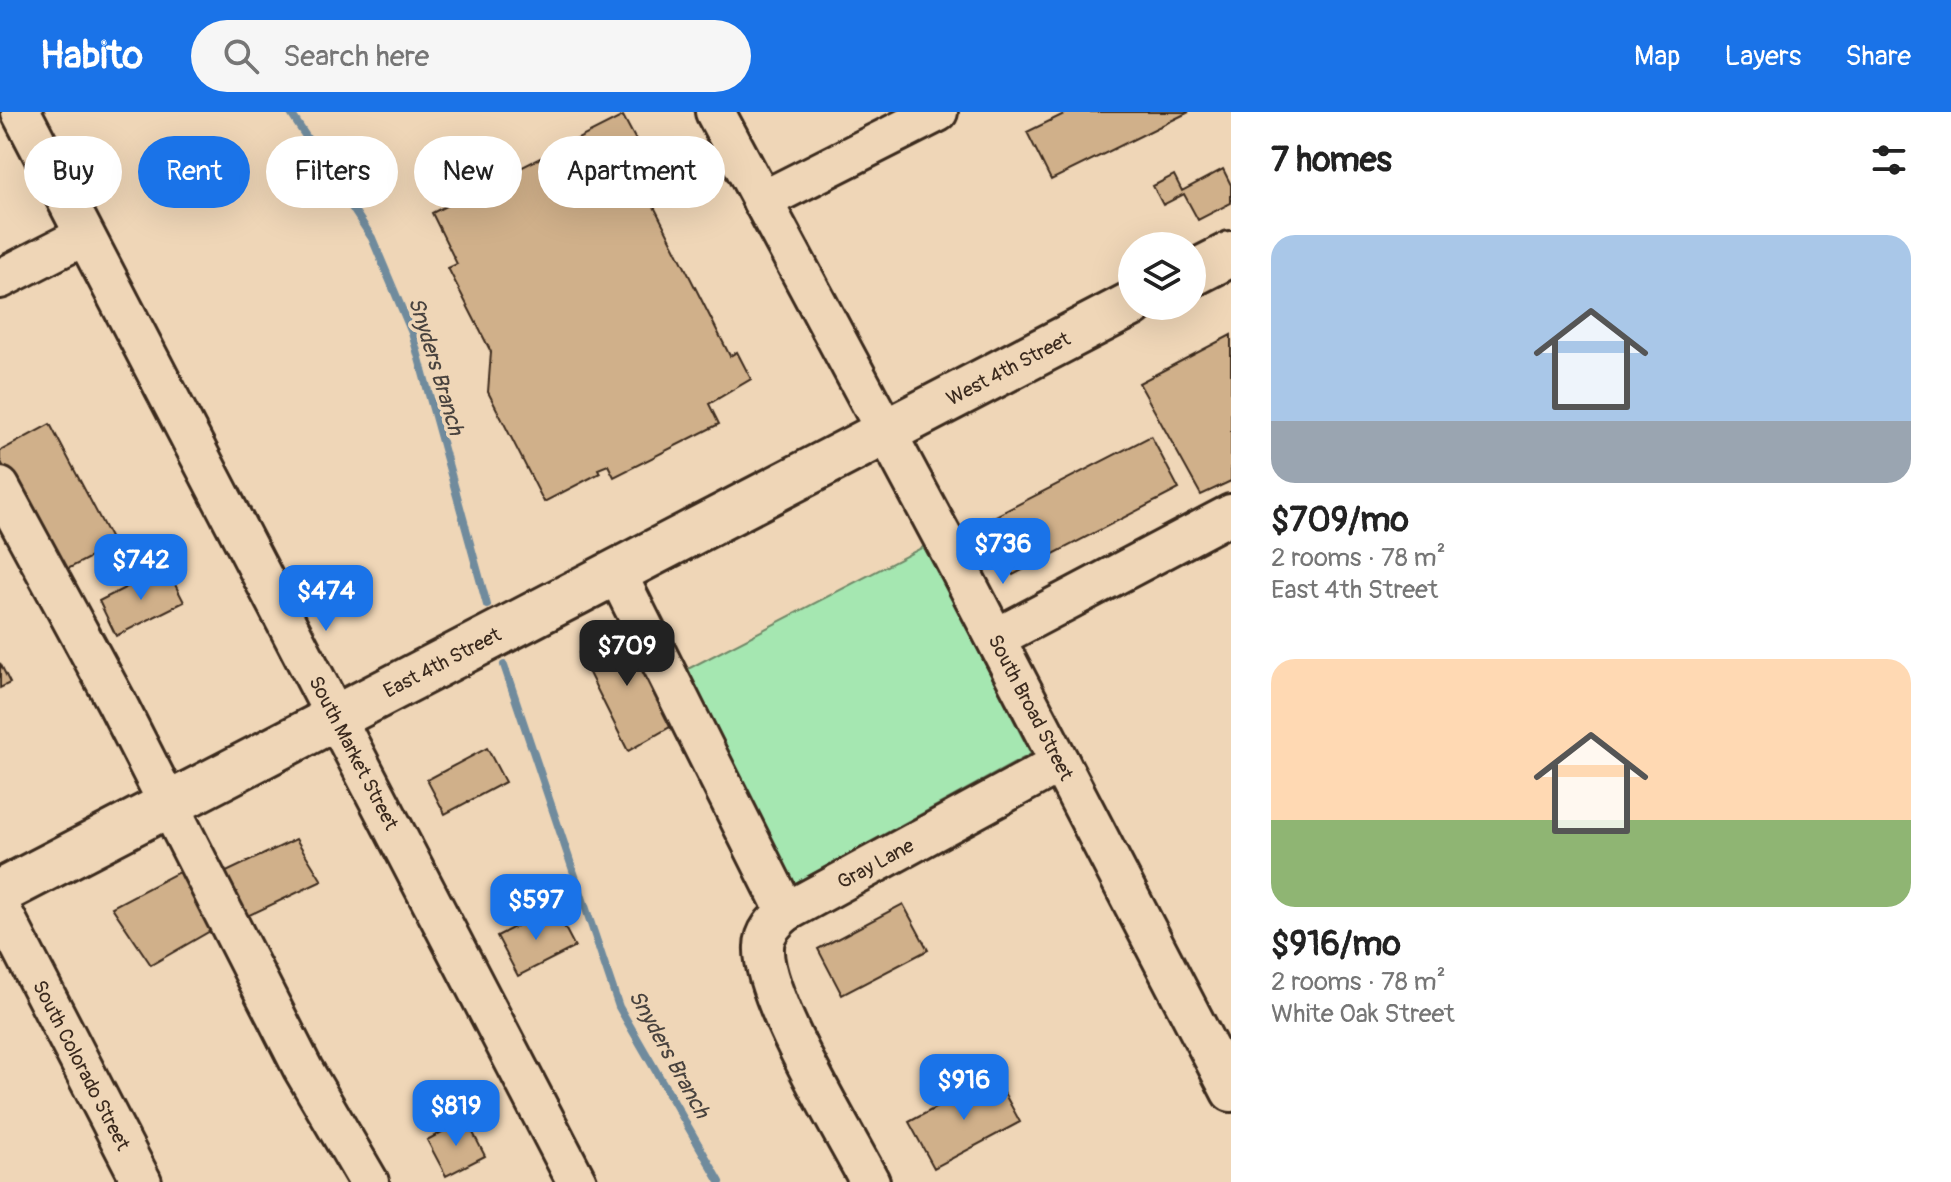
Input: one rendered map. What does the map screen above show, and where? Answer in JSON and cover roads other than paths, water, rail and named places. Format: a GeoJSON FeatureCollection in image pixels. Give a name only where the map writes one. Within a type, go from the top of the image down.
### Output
{"type":"FeatureCollection","features":[{"type":"Feature","properties":{"kind":"main road"},"geometry":{"type":"LineString","coordinates":[[1206,267],[1231,254]]}},
{"type":"Feature","properties":{"kind":"main road","name":"West 4th Street"},"geometry":{"type":"LineString","coordinates":[[886,433],[1118,311]]}},
{"type":"Feature","properties":{"kind":"main road","name":"East 4th Street"},"geometry":{"type":"LineString","coordinates":[[0,892],[886,433]]}},
{"type":"Feature","properties":{"kind":"street","name":"South Market Street"},"geometry":{"type":"LineString","coordinates":[[21,112],[577,1182]]}},
{"type":"Feature","properties":{"kind":"street","name":"South Broad Street"},"geometry":{"type":"LineString","coordinates":[[715,112],[1226,1072]]}},
{"type":"Feature","properties":{"kind":"street"},"geometry":{"type":"LineString","coordinates":[[762,201],[938,112]]}},
{"type":"Feature","properties":{"kind":"street"},"geometry":{"type":"LineString","coordinates":[[0,279],[84,236]]}},
{"type":"Feature","properties":{"kind":"street"},"geometry":{"type":"LineString","coordinates":[[0,487],[169,804],[303,1069],[369,1182]]}},
{"type":"Feature","properties":{"kind":"street"},"geometry":{"type":"LineString","coordinates":[[996,638],[1231,514]]}},
{"type":"Feature","properties":{"kind":"street"},"geometry":{"type":"LineString","coordinates":[[616,572],[786,912]]}},
{"type":"Feature","properties":{"kind":"street","name":"Gray Lane"},"geometry":{"type":"LineString","coordinates":[[870,1182],[768,980],[763,948],[773,923],[786,912],[1060,763]]}},
{"type":"Feature","properties":{"kind":"street","name":"South Colorado Street"},"geometry":{"type":"LineString","coordinates":[[0,907],[142,1182]]}},
{"type":"Feature","properties":{"kind":"waterway","name":"Snyders Branch"},"geometry":{"type":"LineString","coordinates":[[290,112],[372,238],[412,333],[487,605]]}},
{"type":"Feature","properties":{"kind":"waterway","name":"Snyders Branch"},"geometry":{"type":"LineString","coordinates":[[504,665],[619,1007],[720,1182]]}}]}
